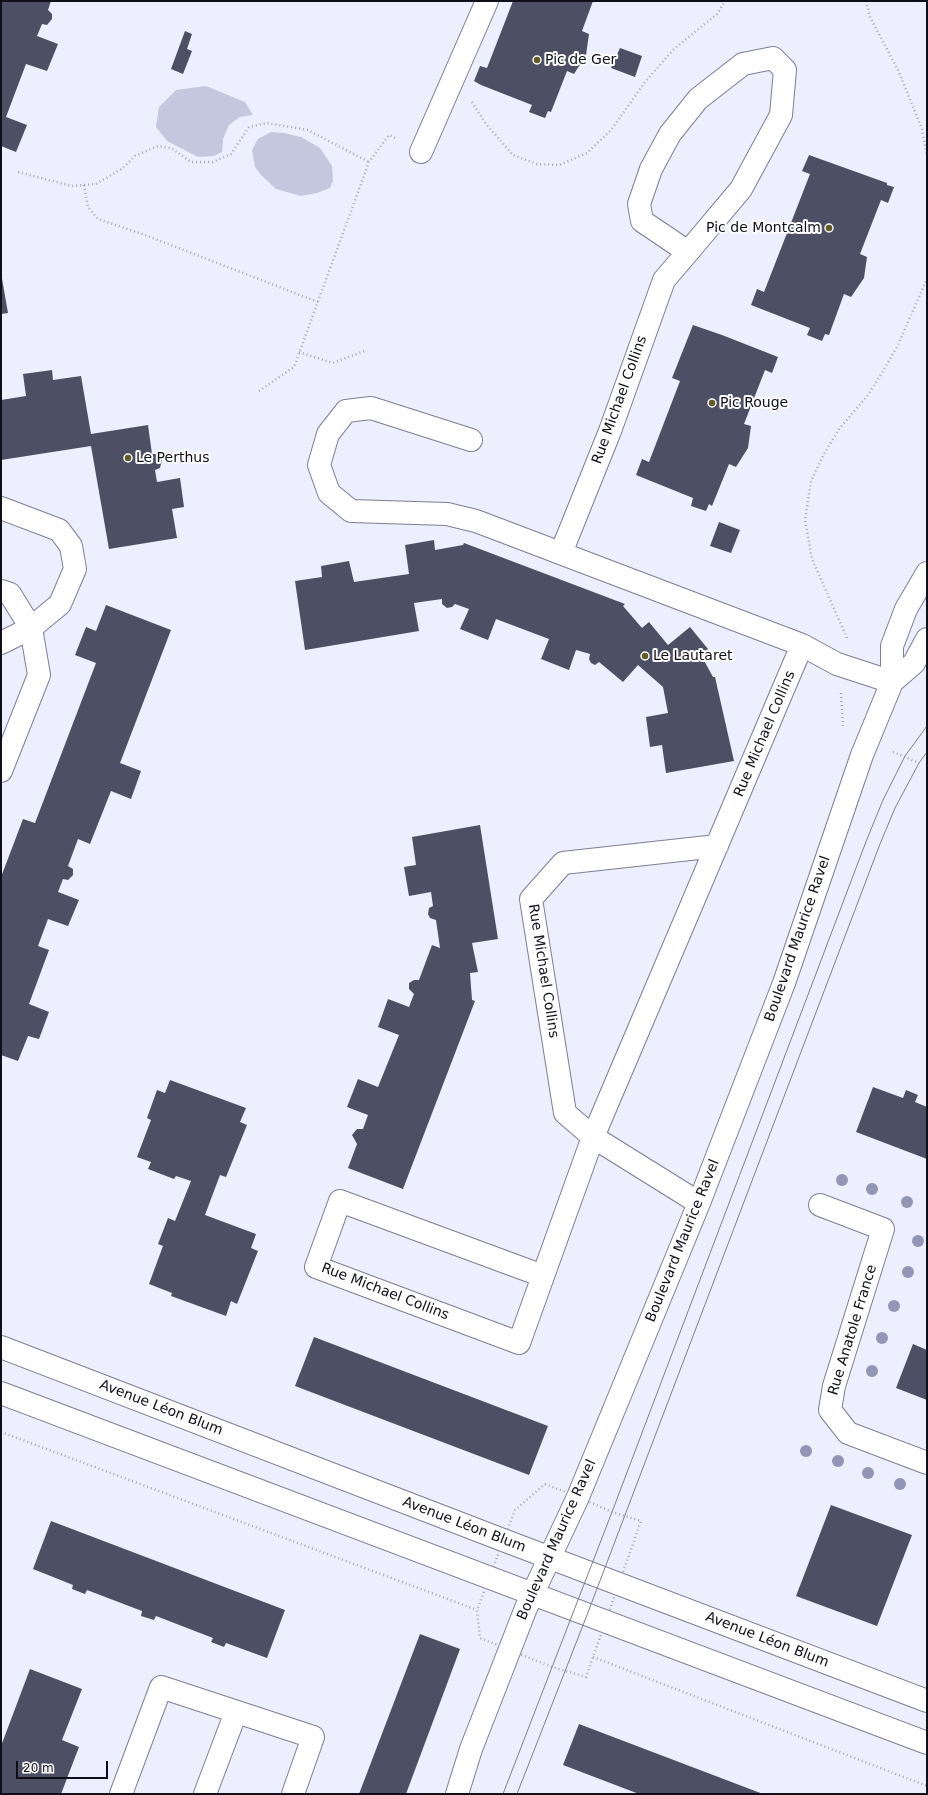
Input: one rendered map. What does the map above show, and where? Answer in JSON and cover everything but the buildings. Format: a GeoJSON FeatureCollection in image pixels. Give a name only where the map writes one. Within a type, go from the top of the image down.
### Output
{"type":"FeatureCollection","features":[{"type":"Feature","properties":{"kind":"street"},"geometry":{"type":"LineString","coordinates":[[421,152],[487,1]]}},
{"type":"Feature","properties":{"kind":"street","name":"Rue Michael Collins"},"geometry":{"type":"LineString","coordinates":[[560,553],[610,431],[664,280],[688,252],[741,189],[781,115],[786,70],[773,58],[743,64],[698,99],[670,134],[651,169],[639,204],[642,221],[688,252]]}},
{"type":"Feature","properties":{"kind":"street"},"geometry":{"type":"LineString","coordinates":[[471,440],[371,408],[346,411],[328,434],[319,465],[329,493],[351,512],[447,514],[476,521],[802,645],[837,664],[892,682]]}},
{"type":"Feature","properties":{"kind":"street"},"geometry":{"type":"LineString","coordinates":[[1,508],[59,530],[70,546],[75,569],[60,604],[31,628],[1,643]]}},
{"type":"Feature","properties":{"kind":"street","name":"Boulevard Maurice Ravel"},"geometry":{"type":"LineString","coordinates":[[457,1794],[472,1748],[532,1595],[578,1496],[699,1203],[784,983],[867,742],[892,682],[892,646],[906,609],[927,573]]}},
{"type":"Feature","properties":{"kind":"street"},"geometry":{"type":"LineString","coordinates":[[1,591],[10,594],[31,628],[39,676],[1,771]]}},
{"type":"Feature","properties":{"kind":"street","name":"Boulevard Maurice Ravel"},"geometry":{"type":"LineString","coordinates":[[892,682],[914,663],[927,639]]}},
{"type":"Feature","properties":{"kind":"street","name":"Rue Michael Collins"},"geometry":{"type":"LineString","coordinates":[[543,1276],[340,1201],[316,1267],[519,1343],[593,1137],[802,645]]}},
{"type":"Feature","properties":{"kind":"street","name":"Rue Michael Collins"},"geometry":{"type":"LineString","coordinates":[[699,1203],[593,1137],[565,1113],[531,899],[563,863],[717,846]]}},
{"type":"Feature","properties":{"kind":"street","name":"Rue Anatole France"},"geometry":{"type":"LineString","coordinates":[[820,1205],[883,1229],[834,1386],[830,1410],[848,1433],[927,1463]]}},
{"type":"Feature","properties":{"kind":"street","name":"Avenue Léon Blum"},"geometry":{"type":"LineString","coordinates":[[1,1347],[927,1701]]}},
{"type":"Feature","properties":{"kind":"street"},"geometry":{"type":"LineString","coordinates":[[1,1393],[532,1595],[927,1743]]}},
{"type":"Feature","properties":{"kind":"street"},"geometry":{"type":"LineString","coordinates":[[121,1794],[161,1687],[313,1738],[293,1794]]}},
{"type":"Feature","properties":{"kind":"street"},"geometry":{"type":"LineString","coordinates":[[206,1794],[236,1712]]}},
{"type":"Feature","properties":{"kind":"path"},"geometry":{"type":"LineString","coordinates":[[454,75],[486,124],[513,155],[537,164],[559,165],[587,153],[606,134],[645,82],[674,49],[717,14],[725,1]]}},
{"type":"Feature","properties":{"kind":"path"},"geometry":{"type":"LineString","coordinates":[[866,1],[870,17],[899,72],[922,129],[927,156]]}},
{"type":"Feature","properties":{"kind":"path"},"geometry":{"type":"LineString","coordinates":[[18,172],[72,186],[96,184],[123,168],[135,156],[158,146],[171,148],[190,162],[213,162],[231,154],[248,127],[267,124],[308,130],[369,162]]}},
{"type":"Feature","properties":{"kind":"path"},"geometry":{"type":"LineString","coordinates":[[259,391],[294,367],[369,162],[390,134],[421,152]]}},
{"type":"Feature","properties":{"kind":"path"},"geometry":{"type":"LineString","coordinates":[[84,185],[88,207],[98,219],[145,235],[318,302]]}},
{"type":"Feature","properties":{"kind":"path"},"geometry":{"type":"LineString","coordinates":[[867,742],[843,730],[840,690],[853,650],[812,559],[806,520],[811,481],[823,456],[839,430],[868,395],[887,365],[916,306],[927,279]]}},
{"type":"Feature","properties":{"kind":"path"},"geometry":{"type":"LineString","coordinates":[[299,352],[333,363],[367,350]]}},
{"type":"Feature","properties":{"kind":"path"},"geometry":{"type":"LineString","coordinates":[[1,1432],[477,1610]]}},
{"type":"Feature","properties":{"kind":"path"},"geometry":{"type":"LineString","coordinates":[[593,1657],[927,1786]]}},
{"type":"Feature","properties":{"kind":"shaded area"},"geometry":{"type":"Polygon","coordinates":[[[206,86],[245,102],[253,115],[240,117],[229,125],[223,139],[222,152],[214,156],[198,157],[167,141],[156,127],[159,107],[176,90],[206,86]]]}},
{"type":"Feature","properties":{"kind":"shaded area"},"geometry":{"type":"Polygon","coordinates":[[[271,132],[301,137],[320,148],[332,166],[333,181],[330,188],[317,193],[301,196],[276,189],[261,175],[255,167],[252,150],[258,139],[271,132]]]}},
{"type":"Feature","properties":{"kind":"tram line"},"geometry":{"type":"LineString","coordinates":[[503,1794],[612,1512],[867,839],[883,800],[905,756],[927,726]]}},
{"type":"Feature","properties":{"kind":"tram line"},"geometry":{"type":"LineString","coordinates":[[517,1794],[587,1615],[880,844],[895,808],[919,763],[927,752]]}},
{"type":"Feature","properties":{"kind":"place","name":"Pic de Ger"},"geometry":{"type":"Point","coordinates":[537,60]}},
{"type":"Feature","properties":{"kind":"place","name":"Pic de Montcalm"},"geometry":{"type":"Point","coordinates":[829,228]}},
{"type":"Feature","properties":{"kind":"place","name":"Pic Rouge"},"geometry":{"type":"Point","coordinates":[712,403]}},
{"type":"Feature","properties":{"kind":"place","name":"Le Perthus"},"geometry":{"type":"Point","coordinates":[128,458]}},
{"type":"Feature","properties":{"kind":"place","name":"Le Lautaret"},"geometry":{"type":"Point","coordinates":[645,656]}}]}
